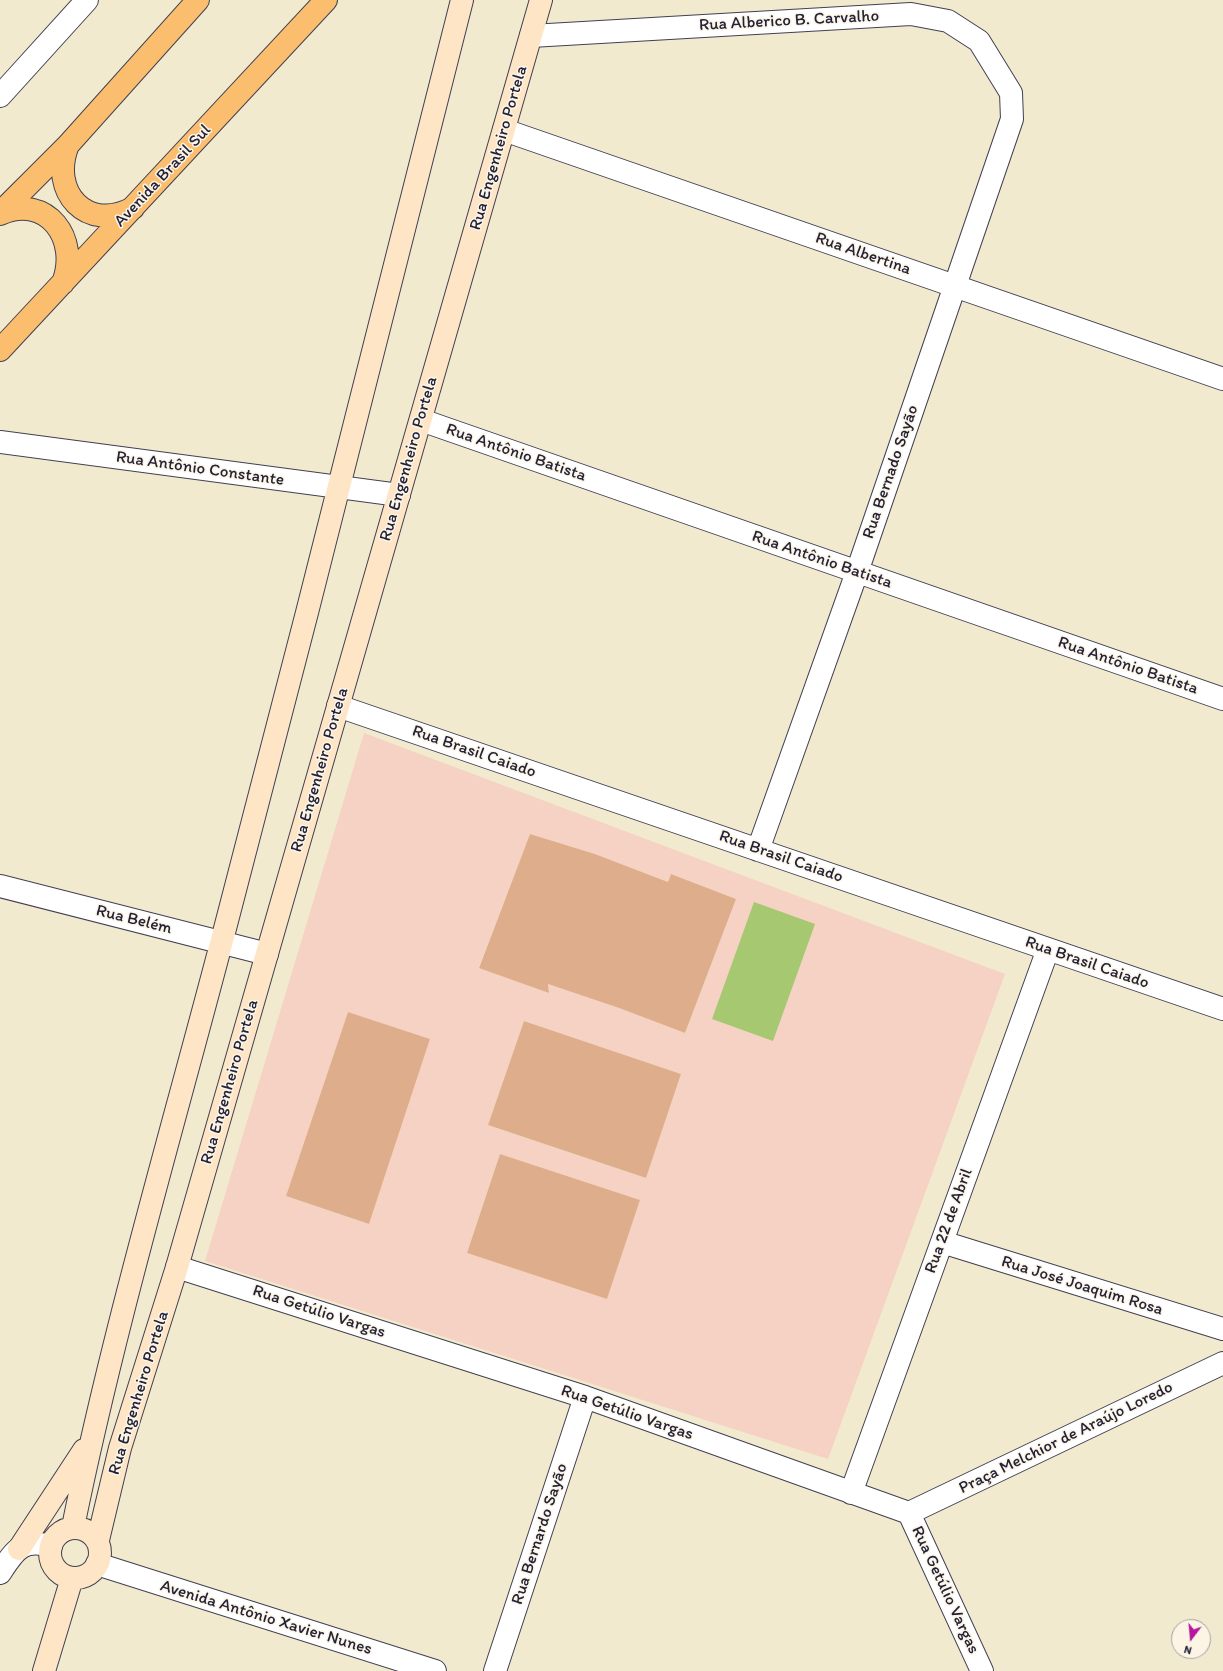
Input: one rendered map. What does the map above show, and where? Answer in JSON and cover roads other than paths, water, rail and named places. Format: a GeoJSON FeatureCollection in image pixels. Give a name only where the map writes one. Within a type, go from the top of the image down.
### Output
{"type":"FeatureCollection","features":[{"type":"Feature","properties":{"kind":"main road"},"geometry":{"type":"LineString","coordinates":[[0,214],[68,145],[198,0]]}},
{"type":"Feature","properties":{"kind":"main road","name":"Avenida Brasil Sul"},"geometry":{"type":"LineString","coordinates":[[0,350],[326,0]]}},
{"type":"Feature","properties":{"kind":"main road"},"geometry":{"type":"LineString","coordinates":[[68,145],[63,163],[63,182],[68,193],[76,203],[86,211],[103,216],[122,214],[133,208]]}},
{"type":"Feature","properties":{"kind":"main road"},"geometry":{"type":"LineString","coordinates":[[0,214],[9,210],[33,210],[53,221],[61,231],[67,244],[69,258],[67,272],[62,284]]}},
{"type":"Feature","properties":{"kind":"street"},"geometry":{"type":"LineString","coordinates":[[0,96],[86,0]]}},
{"type":"Feature","properties":{"kind":"street","name":"Rua Engenheiro Portela"},"geometry":{"type":"LineString","coordinates":[[73,1527],[91,1439],[111,1354],[222,942],[462,0]]}},
{"type":"Feature","properties":{"kind":"street","name":"Rua Engenheiro Portela"},"geometry":{"type":"LineString","coordinates":[[98,1540],[120,1448],[177,1267],[541,0]]}},
{"type":"Feature","properties":{"kind":"street","name":"Rua Alberico B. Carvalho"},"geometry":{"type":"LineString","coordinates":[[531,36],[911,14],[948,21],[979,41],[1011,93]]}},
{"type":"Feature","properties":{"kind":"street","name":"Rua Bernado Sayão"},"geometry":{"type":"LineString","coordinates":[[758,850],[857,572],[1012,119],[1011,93]]}},
{"type":"Feature","properties":{"kind":"street","name":"Rua Albertina"},"geometry":{"type":"LineString","coordinates":[[504,130],[1223,379]]}},
{"type":"Feature","properties":{"kind":"street","name":"Rua Antônio Batista"},"geometry":{"type":"LineString","coordinates":[[421,420],[1223,700]]}},
{"type":"Feature","properties":{"kind":"street","name":"Rua Antônio Constante"},"geometry":{"type":"LineString","coordinates":[[0,442],[399,495]]}},
{"type":"Feature","properties":{"kind":"street","name":"Rua Brasil Caiado"},"geometry":{"type":"LineString","coordinates":[[338,706],[1223,1009]]}},
{"type":"Feature","properties":{"kind":"street","name":"Rua Belém"},"geometry":{"type":"LineString","coordinates":[[0,886],[267,954]]}},
{"type":"Feature","properties":{"kind":"street","name":"Rua 22 de Abril"},"geometry":{"type":"LineString","coordinates":[[851,1492],[1048,949]]}},
{"type":"Feature","properties":{"kind":"street","name":"Rua José Joaquim Rosa"},"geometry":{"type":"LineString","coordinates":[[942,1242],[1223,1329]]}},
{"type":"Feature","properties":{"kind":"street","name":"Rua Getúlio Vargas"},"geometry":{"type":"LineString","coordinates":[[177,1267],[585,1397],[909,1513],[982,1671]]}},
{"type":"Feature","properties":{"kind":"street","name":"Praça Melchior de Araújo Loredo"},"geometry":{"type":"LineString","coordinates":[[909,1513],[1223,1363]]}},
{"type":"Feature","properties":{"kind":"street","name":"Rua Bernardo Sayão"},"geometry":{"type":"LineString","coordinates":[[495,1671],[585,1397]]}},
{"type":"Feature","properties":{"kind":"street"},"geometry":{"type":"LineString","coordinates":[[0,1573],[10,1558],[19,1549],[91,1439]]}},
{"type":"Feature","properties":{"kind":"street"},"geometry":{"type":"LineString","coordinates":[[73,1527],[83,1528],[98,1540],[100,1550],[97,1564],[87,1575],[72,1578],[59,1573],[53,1566],[50,1556],[51,1546],[56,1537],[63,1530],[73,1527]]}},
{"type":"Feature","properties":{"kind":"street"},"geometry":{"type":"LineString","coordinates":[[19,1549],[29,1543],[38,1542],[51,1546]]}},
{"type":"Feature","properties":{"kind":"street","name":"Avenida Antônio Xavier Nunes"},"geometry":{"type":"LineString","coordinates":[[97,1564],[435,1671]]}},
{"type":"Feature","properties":{"kind":"street"},"geometry":{"type":"LineString","coordinates":[[44,1671],[72,1578]]}}]}
